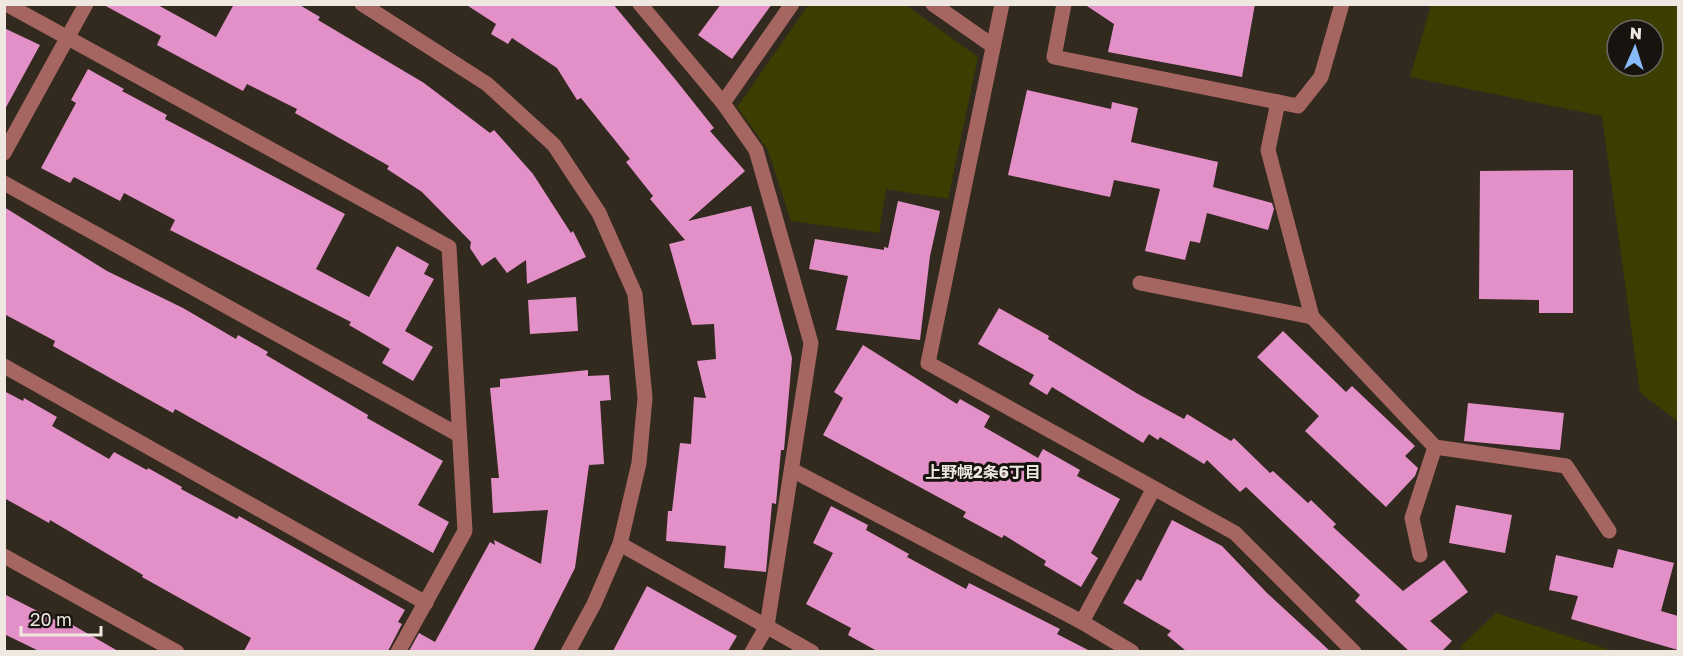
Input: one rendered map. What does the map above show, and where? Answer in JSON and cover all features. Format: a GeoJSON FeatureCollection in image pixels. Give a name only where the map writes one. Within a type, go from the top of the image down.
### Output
{"type":"FeatureCollection","features":[{"type":"Feature","properties":{"kind":"street"},"geometry":{"type":"LineString","coordinates":[[6,4],[449,247],[465,531],[398,651]]}},
{"type":"Feature","properties":{"kind":"street"},"geometry":{"type":"LineString","coordinates":[[4,153],[86,4]]}},
{"type":"Feature","properties":{"kind":"street"},"geometry":{"type":"LineString","coordinates":[[362,4],[487,84],[554,145],[599,213],[635,294],[645,398],[639,463],[620,544],[594,604],[568,651]]}},
{"type":"Feature","properties":{"kind":"street"},"geometry":{"type":"LineString","coordinates":[[640,4],[723,104],[756,150],[811,343],[766,626],[752,651]]}},
{"type":"Feature","properties":{"kind":"street"},"geometry":{"type":"LineString","coordinates":[[723,104],[792,4]]}},
{"type":"Feature","properties":{"kind":"street"},"geometry":{"type":"LineString","coordinates":[[933,4],[993,46]]}},
{"type":"Feature","properties":{"kind":"street"},"geometry":{"type":"LineString","coordinates":[[1002,4],[928,363],[1153,490],[1235,533],[1354,651]]}},
{"type":"Feature","properties":{"kind":"street"},"geometry":{"type":"LineString","coordinates":[[1064,4],[1054,57],[1298,106],[1321,77],[1342,4]]}},
{"type":"Feature","properties":{"kind":"street"},"geometry":{"type":"LineString","coordinates":[[1278,102],[1268,150],[1312,317],[1435,447],[1566,466],[1609,531]]}},
{"type":"Feature","properties":{"kind":"street"},"geometry":{"type":"LineString","coordinates":[[4,183],[459,435]]}},
{"type":"Feature","properties":{"kind":"street"},"geometry":{"type":"LineString","coordinates":[[1140,283],[1312,317]]}},
{"type":"Feature","properties":{"kind":"street"},"geometry":{"type":"LineString","coordinates":[[4,366],[426,603]]}},
{"type":"Feature","properties":{"kind":"street"},"geometry":{"type":"LineString","coordinates":[[1420,555],[1412,518],[1435,447]]}},
{"type":"Feature","properties":{"kind":"street"},"geometry":{"type":"LineString","coordinates":[[792,470],[1082,622],[1132,651]]}},
{"type":"Feature","properties":{"kind":"street"},"geometry":{"type":"LineString","coordinates":[[1082,622],[1153,490]]}},
{"type":"Feature","properties":{"kind":"street"},"geometry":{"type":"LineString","coordinates":[[620,544],[812,651]]}},
{"type":"Feature","properties":{"kind":"street"},"geometry":{"type":"LineString","coordinates":[[4,556],[177,651]]}},
{"type":"Feature","properties":{"kind":"shaded area"},"geometry":{"type":"Polygon","coordinates":[[[809,4],[906,5],[978,57],[948,199],[886,189],[879,233],[791,221],[768,150],[737,107],[809,4]]]}},
{"type":"Feature","properties":{"kind":"shaded area"},"geometry":{"type":"Polygon","coordinates":[[[1431,5],[1678,5],[1678,422],[1640,392],[1602,116],[1410,77],[1431,5]]]}},
{"type":"Feature","properties":{"kind":"shaded area"},"geometry":{"type":"Polygon","coordinates":[[[1496,613],[1613,651],[1465,651],[1460,647],[1496,613]]]}},
{"type":"Feature","properties":{"kind":"building"},"geometry":{"type":"Polygon","coordinates":[[[102,4],[156,4],[216,37],[234,4],[298,4],[320,17],[318,20],[424,83],[490,133],[494,130],[533,174],[571,233],[573,231],[586,257],[527,284],[526,260],[507,273],[495,257],[482,266],[470,248],[471,242],[422,192],[387,169],[389,166],[295,113],[297,109],[247,84],[243,91],[157,45],[161,36],[102,4]]]}},
{"type":"Feature","properties":{"kind":"building"},"geometry":{"type":"Polygon","coordinates":[[[465,4],[613,4],[714,128],[710,131],[745,171],[688,221],[751,206],[792,358],[784,450],[781,450],[776,504],[772,503],[766,572],[724,568],[726,546],[666,541],[668,511],[672,511],[680,443],[691,444],[694,397],[706,398],[697,361],[716,359],[714,324],[692,325],[669,244],[685,240],[650,199],[653,196],[626,162],[630,159],[581,98],[577,100],[557,68],[512,38],[508,44],[491,34],[496,24],[465,4]]]}},
{"type":"Feature","properties":{"kind":"building"},"geometry":{"type":"Polygon","coordinates":[[[721,4],[772,4],[732,59],[698,35],[721,4]]]}},
{"type":"Feature","properties":{"kind":"building"},"geometry":{"type":"Polygon","coordinates":[[[1084,4],[1255,4],[1242,77],[1108,52],[1114,24],[1084,4]]]}},
{"type":"Feature","properties":{"kind":"building"},"geometry":{"type":"Polygon","coordinates":[[[4,28],[40,45],[4,111],[4,28]]]}},
{"type":"Feature","properties":{"kind":"building"},"geometry":{"type":"Polygon","coordinates":[[[88,69],[124,89],[122,91],[167,115],[165,119],[345,214],[316,269],[369,297],[397,246],[429,264],[424,274],[434,279],[405,331],[433,347],[413,381],[382,363],[390,349],[349,325],[351,322],[170,230],[175,220],[124,193],[120,201],[74,177],[70,183],[41,168],[76,103],[71,100],[88,69]]]}},
{"type":"Feature","properties":{"kind":"building"},"geometry":{"type":"Polygon","coordinates":[[[1027,90],[1111,109],[1112,102],[1138,108],[1131,142],[1218,162],[1213,187],[1272,203],[1274,209],[1268,230],[1207,213],[1200,243],[1190,241],[1185,260],[1145,251],[1160,189],[1114,180],[1110,197],[1008,175],[1027,90]]]}},
{"type":"Feature","properties":{"kind":"building"},"geometry":{"type":"Polygon","coordinates":[[[1573,170],[1573,313],[1539,313],[1539,300],[1479,299],[1480,171],[1573,170]]]}},
{"type":"Feature","properties":{"kind":"building"},"geometry":{"type":"Polygon","coordinates":[[[898,201],[940,211],[930,256],[920,340],[836,330],[848,276],[809,269],[815,239],[884,250],[884,247],[888,248],[898,201]]]}},
{"type":"Feature","properties":{"kind":"building"},"geometry":{"type":"Polygon","coordinates":[[[4,207],[107,271],[183,308],[236,339],[238,335],[268,352],[266,355],[368,415],[367,418],[443,461],[418,505],[449,522],[433,553],[175,409],[173,413],[137,393],[53,346],[55,341],[4,314],[4,207]]]}},
{"type":"Feature","properties":{"kind":"building"},"geometry":{"type":"Polygon","coordinates":[[[576,297],[578,331],[530,334],[528,300],[576,297]]]}},
{"type":"Feature","properties":{"kind":"building"},"geometry":{"type":"Polygon","coordinates":[[[999,308],[1049,336],[1048,339],[1138,394],[1184,419],[1187,414],[1231,441],[1234,438],[1270,473],[1273,471],[1308,503],[1311,500],[1336,524],[1333,527],[1403,591],[1444,560],[1468,592],[1430,621],[1452,641],[1442,651],[1409,651],[1355,601],[1360,595],[1246,487],[1240,492],[1207,460],[1204,464],[1160,437],[1158,440],[1149,434],[1143,443],[1052,387],[1047,395],[1029,384],[1034,375],[978,344],[999,308]]]}},
{"type":"Feature","properties":{"kind":"building"},"geometry":{"type":"Polygon","coordinates":[[[1283,331],[1346,392],[1352,386],[1415,446],[1405,456],[1418,468],[1415,476],[1386,507],[1305,431],[1319,416],[1257,357],[1283,331]]]}},
{"type":"Feature","properties":{"kind":"building"},"geometry":{"type":"Polygon","coordinates":[[[863,345],[957,404],[960,399],[990,416],[984,427],[1038,458],[1043,449],[1080,470],[1077,476],[1120,499],[1091,553],[1098,558],[1081,587],[1044,565],[1046,561],[1004,535],[1002,538],[963,517],[966,512],[823,435],[843,398],[834,392],[863,345]]]}},
{"type":"Feature","properties":{"kind":"building"},"geometry":{"type":"Polygon","coordinates":[[[588,370],[588,376],[609,375],[611,400],[600,401],[604,464],[589,465],[575,568],[533,651],[409,651],[419,633],[435,642],[490,542],[495,545],[494,540],[541,564],[548,510],[493,513],[491,478],[499,478],[490,388],[500,387],[500,379],[588,370]]]}},
{"type":"Feature","properties":{"kind":"building"},"geometry":{"type":"Polygon","coordinates":[[[4,391],[23,401],[24,398],[57,417],[52,426],[109,459],[114,452],[147,470],[148,468],[182,487],[181,489],[237,519],[239,516],[405,610],[398,622],[402,624],[388,651],[244,651],[251,638],[142,577],[143,575],[50,520],[49,523],[4,498],[4,391]]]}},
{"type":"Feature","properties":{"kind":"building"},"geometry":{"type":"Polygon","coordinates":[[[1468,403],[1564,413],[1560,450],[1464,441],[1468,403]]]}},
{"type":"Feature","properties":{"kind":"building"},"geometry":{"type":"Polygon","coordinates":[[[1456,505],[1512,515],[1505,553],[1449,543],[1456,505]]]}},
{"type":"Feature","properties":{"kind":"building"},"geometry":{"type":"Polygon","coordinates":[[[831,506],[868,525],[866,530],[909,554],[907,557],[966,589],[969,583],[1060,629],[1057,634],[1090,651],[877,651],[848,635],[851,628],[806,604],[833,553],[813,543],[831,506]]]}},
{"type":"Feature","properties":{"kind":"building"},"geometry":{"type":"Polygon","coordinates":[[[1172,520],[1222,546],[1267,593],[1330,651],[1186,651],[1167,635],[1171,631],[1123,603],[1137,579],[1141,581],[1172,520]]]}},
{"type":"Feature","properties":{"kind":"building"},"geometry":{"type":"Polygon","coordinates":[[[1618,549],[1674,563],[1661,611],[1678,616],[1678,650],[1571,619],[1578,596],[1549,590],[1556,555],[1613,568],[1618,549]]]}},
{"type":"Feature","properties":{"kind":"building"},"geometry":{"type":"Polygon","coordinates":[[[647,586],[737,636],[728,651],[613,651],[647,586]]]}},
{"type":"Feature","properties":{"kind":"building"},"geometry":{"type":"Polygon","coordinates":[[[4,594],[69,627],[71,624],[118,651],[39,651],[4,634],[4,594]]]}},
{"type":"Feature","properties":{"kind":"district","name":"上野幌2条6丁目"},"geometry":{"type":"Point","coordinates":[983,472]}}]}
